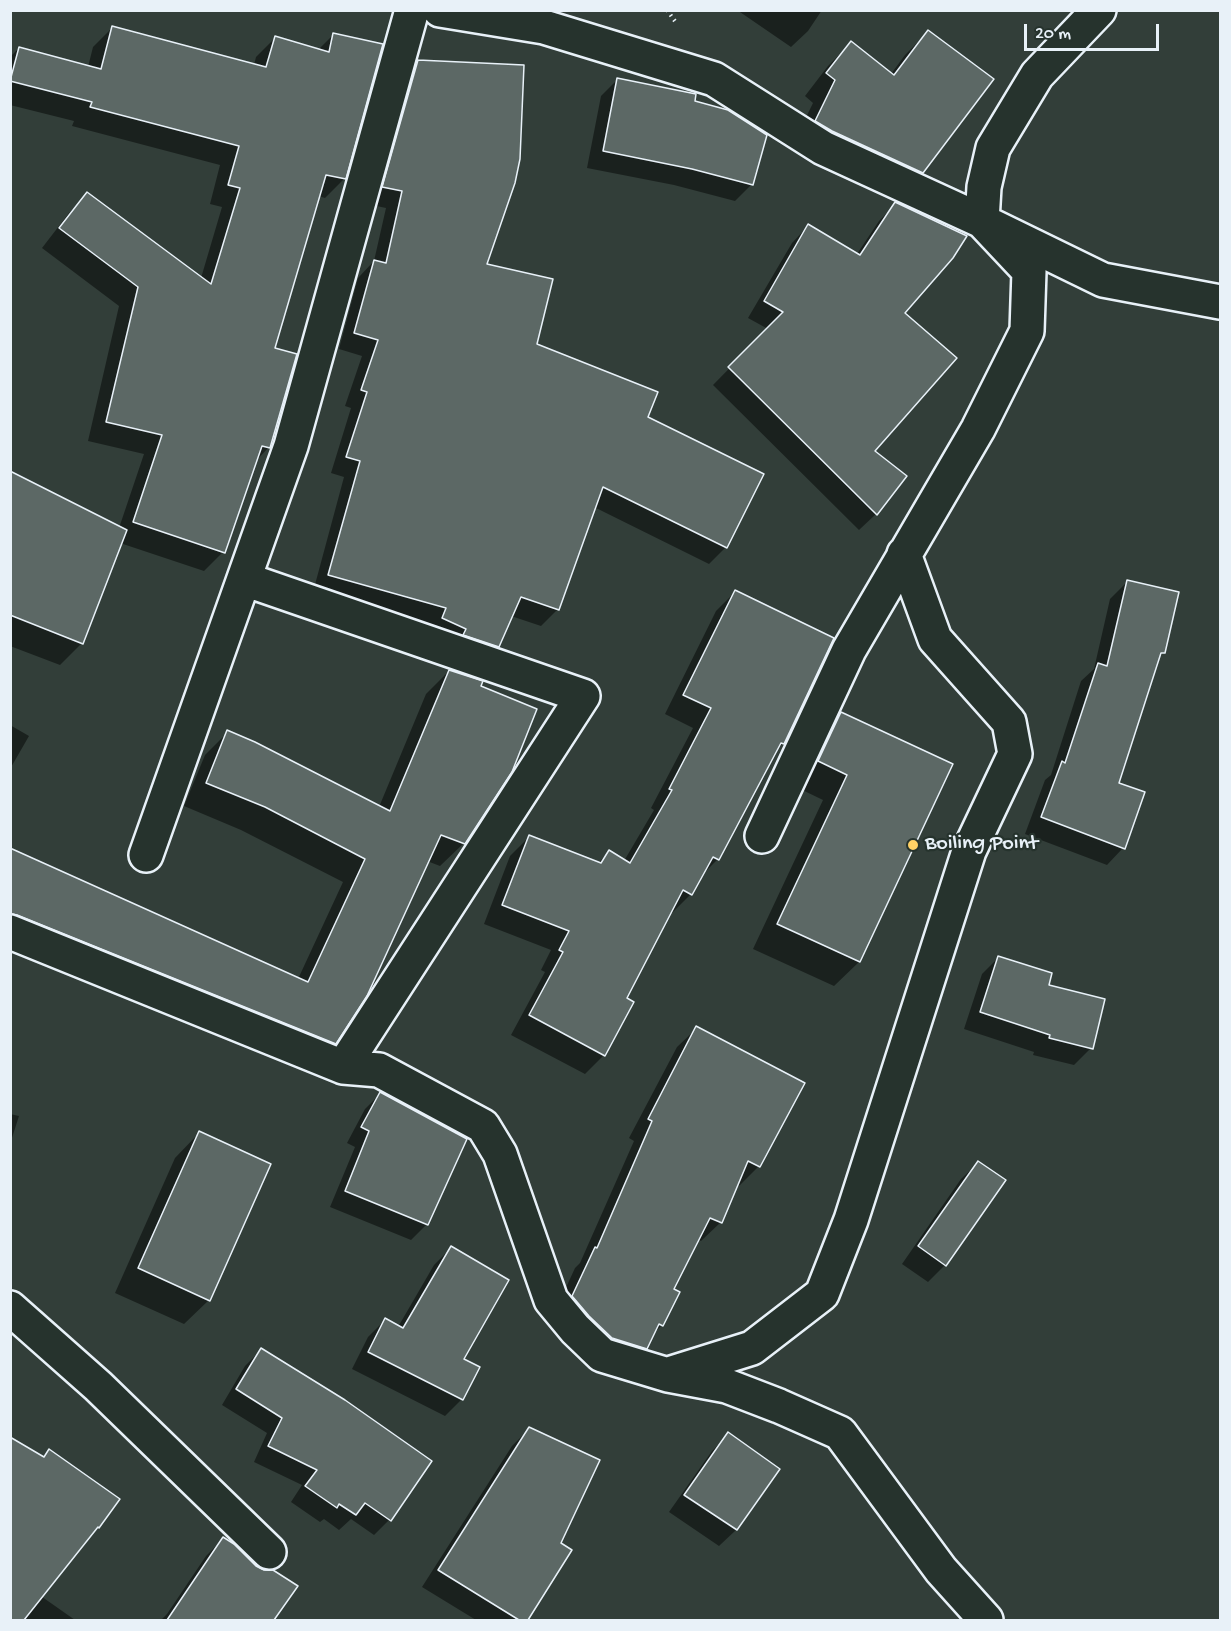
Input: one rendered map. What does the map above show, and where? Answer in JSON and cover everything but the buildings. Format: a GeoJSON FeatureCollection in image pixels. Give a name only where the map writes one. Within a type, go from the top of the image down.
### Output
{"type":"FeatureCollection","features":[{"type":"Feature","properties":{"kind":"street"},"geometry":{"type":"LineString","coordinates":[[146,855],[291,446],[412,10]]}},
{"type":"Feature","properties":{"kind":"street"},"geometry":{"type":"LineString","coordinates":[[440,10],[544,27],[714,79],[823,148],[1103,280],[1221,302]]}},
{"type":"Feature","properties":{"kind":"street"},"geometry":{"type":"LineString","coordinates":[[762,836],[849,650],[978,429],[1027,331],[1029,271],[982,221],[984,187],[993,148],[1037,75],[1099,10]]}},
{"type":"Feature","properties":{"kind":"street"},"geometry":{"type":"LineString","coordinates":[[668,1375],[752,1348],[822,1294],[851,1220],[969,851],[1016,754],[1009,722],[935,639],[904,554]]}},
{"type":"Feature","properties":{"kind":"street"},"geometry":{"type":"LineString","coordinates":[[244,579],[583,696],[343,1067]]}},
{"type":"Feature","properties":{"kind":"street"},"geometry":{"type":"LineString","coordinates":[[10,932],[343,1067],[379,1070],[483,1125],[500,1154],[551,1300],[575,1329],[602,1355],[668,1375],[727,1386],[840,1433],[941,1570],[986,1620]]}},
{"type":"Feature","properties":{"kind":"street"},"geometry":{"type":"LineString","coordinates":[[10,1308],[98,1386],[269,1552]]}},
{"type":"Feature","properties":{"kind":"place","name":"Boiling Point"},"geometry":{"type":"Point","coordinates":[913,845]}}]}
